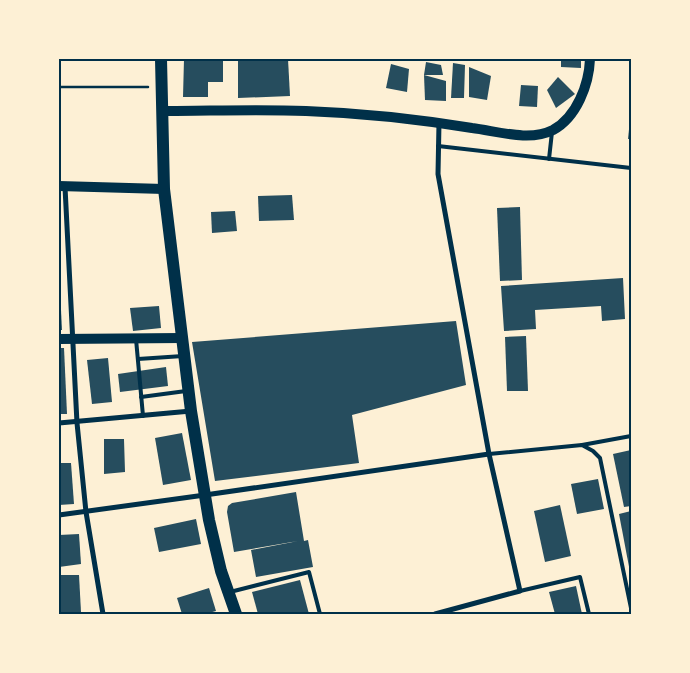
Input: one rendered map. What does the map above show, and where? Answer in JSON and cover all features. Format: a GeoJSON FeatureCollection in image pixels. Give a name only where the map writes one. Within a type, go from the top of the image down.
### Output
{"type":"FeatureCollection","features":[{"type":"Feature","properties":{"kind":"highway"},"geometry":{"type":"LineString","coordinates":[[161,59],[164,189],[191,411],[215,546],[236,614]]}},
{"type":"Feature","properties":{"kind":"main road"},"geometry":{"type":"LineString","coordinates":[[162,111],[305,111],[439,122],[516,134],[540,134],[553,130],[569,118],[587,83],[590,59]]}},
{"type":"Feature","properties":{"kind":"main road"},"geometry":{"type":"LineString","coordinates":[[62,187],[164,189]]}},
{"type":"Feature","properties":{"kind":"main road"},"geometry":{"type":"LineString","coordinates":[[59,339],[182,338]]}},
{"type":"Feature","properties":{"kind":"street"},"geometry":{"type":"LineString","coordinates":[[435,614],[520,591],[489,454],[438,174],[439,122]]}},
{"type":"Feature","properties":{"kind":"street"},"geometry":{"type":"LineString","coordinates":[[62,187],[86,512],[103,614]]}},
{"type":"Feature","properties":{"kind":"street"},"geometry":{"type":"LineString","coordinates":[[59,423],[191,411]]}},
{"type":"Feature","properties":{"kind":"street"},"geometry":{"type":"LineString","coordinates":[[59,515],[205,496],[489,454]]}},
{"type":"Feature","properties":{"kind":"lane"},"geometry":{"type":"LineString","coordinates":[[549,159],[553,130]]}},
{"type":"Feature","properties":{"kind":"lane"},"geometry":{"type":"LineString","coordinates":[[438,146],[631,168]]}},
{"type":"Feature","properties":{"kind":"lane"},"geometry":{"type":"LineString","coordinates":[[136,338],[143,416]]}},
{"type":"Feature","properties":{"kind":"lane"},"geometry":{"type":"LineString","coordinates":[[138,359],[185,356]]}},
{"type":"Feature","properties":{"kind":"lane"},"geometry":{"type":"LineString","coordinates":[[141,397],[189,391]]}},
{"type":"Feature","properties":{"kind":"lane"},"geometry":{"type":"LineString","coordinates":[[489,454],[582,445],[631,436]]}},
{"type":"Feature","properties":{"kind":"lane"},"geometry":{"type":"LineString","coordinates":[[582,445],[593,451],[600,458],[631,608]]}},
{"type":"Feature","properties":{"kind":"lane"},"geometry":{"type":"LineString","coordinates":[[228,592],[309,572],[320,614]]}},
{"type":"Feature","properties":{"kind":"lane"},"geometry":{"type":"LineString","coordinates":[[520,591],[580,577],[589,614]]}},
{"type":"Feature","properties":{"kind":"path"},"geometry":{"type":"LineString","coordinates":[[59,87],[162,86]]}},
{"type":"Feature","properties":{"kind":"building"},"geometry":{"type":"Polygon","coordinates":[[[184,59],[223,59],[223,82],[208,82],[208,97],[183,97],[184,59]]]}},
{"type":"Feature","properties":{"kind":"building"},"geometry":{"type":"Polygon","coordinates":[[[238,59],[288,59],[290,96],[238,98],[238,59]]]}},
{"type":"Feature","properties":{"kind":"building"},"geometry":{"type":"Polygon","coordinates":[[[561,59],[581,59],[581,68],[561,67],[561,59]]]}},
{"type":"Feature","properties":{"kind":"building"},"geometry":{"type":"Polygon","coordinates":[[[426,62],[441,65],[443,75],[424,75],[426,62]]]}},
{"type":"Feature","properties":{"kind":"building"},"geometry":{"type":"Polygon","coordinates":[[[453,63],[465,65],[464,98],[451,98],[453,63]]]}},
{"type":"Feature","properties":{"kind":"building"},"geometry":{"type":"Polygon","coordinates":[[[391,64],[409,69],[407,92],[386,88],[391,64]]]}},
{"type":"Feature","properties":{"kind":"building"},"geometry":{"type":"Polygon","coordinates":[[[469,67],[491,76],[487,100],[469,97],[469,67]]]}},
{"type":"Feature","properties":{"kind":"building"},"geometry":{"type":"Polygon","coordinates":[[[424,75],[446,81],[446,101],[425,100],[424,75]]]}},
{"type":"Feature","properties":{"kind":"building"},"geometry":{"type":"Polygon","coordinates":[[[558,77],[575,94],[556,108],[547,90],[558,77]]]}},
{"type":"Feature","properties":{"kind":"building"},"geometry":{"type":"Polygon","coordinates":[[[521,85],[538,86],[537,107],[519,106],[521,85]]]}},
{"type":"Feature","properties":{"kind":"building"},"geometry":{"type":"Polygon","coordinates":[[[630,120],[631,139],[628,139],[630,120]]]}},
{"type":"Feature","properties":{"kind":"building"},"geometry":{"type":"Polygon","coordinates":[[[292,195],[294,220],[259,221],[258,196],[292,195]]]}},
{"type":"Feature","properties":{"kind":"building"},"geometry":{"type":"Polygon","coordinates":[[[520,207],[522,280],[500,281],[497,208],[520,207]]]}},
{"type":"Feature","properties":{"kind":"building"},"geometry":{"type":"Polygon","coordinates":[[[235,211],[237,231],[212,233],[211,212],[235,211]]]}},
{"type":"Feature","properties":{"kind":"building"},"geometry":{"type":"Polygon","coordinates":[[[623,278],[625,319],[602,321],[601,306],[535,310],[536,329],[504,331],[501,286],[623,278]]]}},
{"type":"Feature","properties":{"kind":"building"},"geometry":{"type":"Polygon","coordinates":[[[60,290],[62,330],[59,330],[60,290]]]}},
{"type":"Feature","properties":{"kind":"building"},"geometry":{"type":"Polygon","coordinates":[[[159,306],[161,328],[133,331],[130,308],[159,306]]]}},
{"type":"Feature","properties":{"kind":"building"},"geometry":{"type":"Polygon","coordinates":[[[456,321],[466,385],[352,415],[359,463],[215,481],[192,342],[456,321]]]}},
{"type":"Feature","properties":{"kind":"building"},"geometry":{"type":"Polygon","coordinates":[[[526,336],[528,391],[507,391],[505,337],[526,336]]]}},
{"type":"Feature","properties":{"kind":"building"},"geometry":{"type":"Polygon","coordinates":[[[59,348],[64,348],[67,414],[59,414],[59,348]]]}},
{"type":"Feature","properties":{"kind":"building"},"geometry":{"type":"Polygon","coordinates":[[[108,358],[112,402],[92,404],[87,360],[108,358]]]}},
{"type":"Feature","properties":{"kind":"building"},"geometry":{"type":"Polygon","coordinates":[[[166,367],[168,386],[120,392],[118,374],[166,367]]]}},
{"type":"Feature","properties":{"kind":"building"},"geometry":{"type":"Polygon","coordinates":[[[182,433],[191,480],[163,485],[155,438],[182,433]]]}},
{"type":"Feature","properties":{"kind":"building"},"geometry":{"type":"Polygon","coordinates":[[[104,439],[124,439],[125,472],[104,474],[104,439]]]}},
{"type":"Feature","properties":{"kind":"building"},"geometry":{"type":"Polygon","coordinates":[[[631,450],[631,506],[624,507],[613,454],[631,450]]]}},
{"type":"Feature","properties":{"kind":"building"},"geometry":{"type":"Polygon","coordinates":[[[59,463],[71,463],[74,504],[59,505],[59,463]]]}},
{"type":"Feature","properties":{"kind":"building"},"geometry":{"type":"Polygon","coordinates":[[[598,479],[604,509],[577,514],[571,484],[598,479]]]}},
{"type":"Feature","properties":{"kind":"building"},"geometry":{"type":"Polygon","coordinates":[[[296,492],[304,541],[308,540],[313,567],[256,577],[251,550],[298,541],[234,552],[227,512],[228,506],[232,503],[296,492]]]}},
{"type":"Feature","properties":{"kind":"building"},"geometry":{"type":"Polygon","coordinates":[[[560,505],[571,556],[545,562],[534,511],[560,505]]]}},
{"type":"Feature","properties":{"kind":"building"},"geometry":{"type":"Polygon","coordinates":[[[631,511],[631,572],[630,572],[619,514],[631,511]]]}},
{"type":"Feature","properties":{"kind":"building"},"geometry":{"type":"Polygon","coordinates":[[[196,519],[201,544],[159,552],[154,528],[196,519]]]}},
{"type":"Feature","properties":{"kind":"building"},"geometry":{"type":"Polygon","coordinates":[[[79,534],[81,564],[59,567],[59,535],[79,534]]]}},
{"type":"Feature","properties":{"kind":"building"},"geometry":{"type":"Polygon","coordinates":[[[59,575],[79,575],[81,612],[59,614],[59,575]]]}},
{"type":"Feature","properties":{"kind":"building"},"geometry":{"type":"Polygon","coordinates":[[[300,580],[309,614],[258,614],[252,592],[300,580]]]}},
{"type":"Feature","properties":{"kind":"building"},"geometry":{"type":"Polygon","coordinates":[[[576,586],[582,614],[555,614],[549,592],[576,586]]]}},
{"type":"Feature","properties":{"kind":"building"},"geometry":{"type":"Polygon","coordinates":[[[209,588],[216,611],[205,614],[182,614],[177,598],[209,588]]]}}]}
